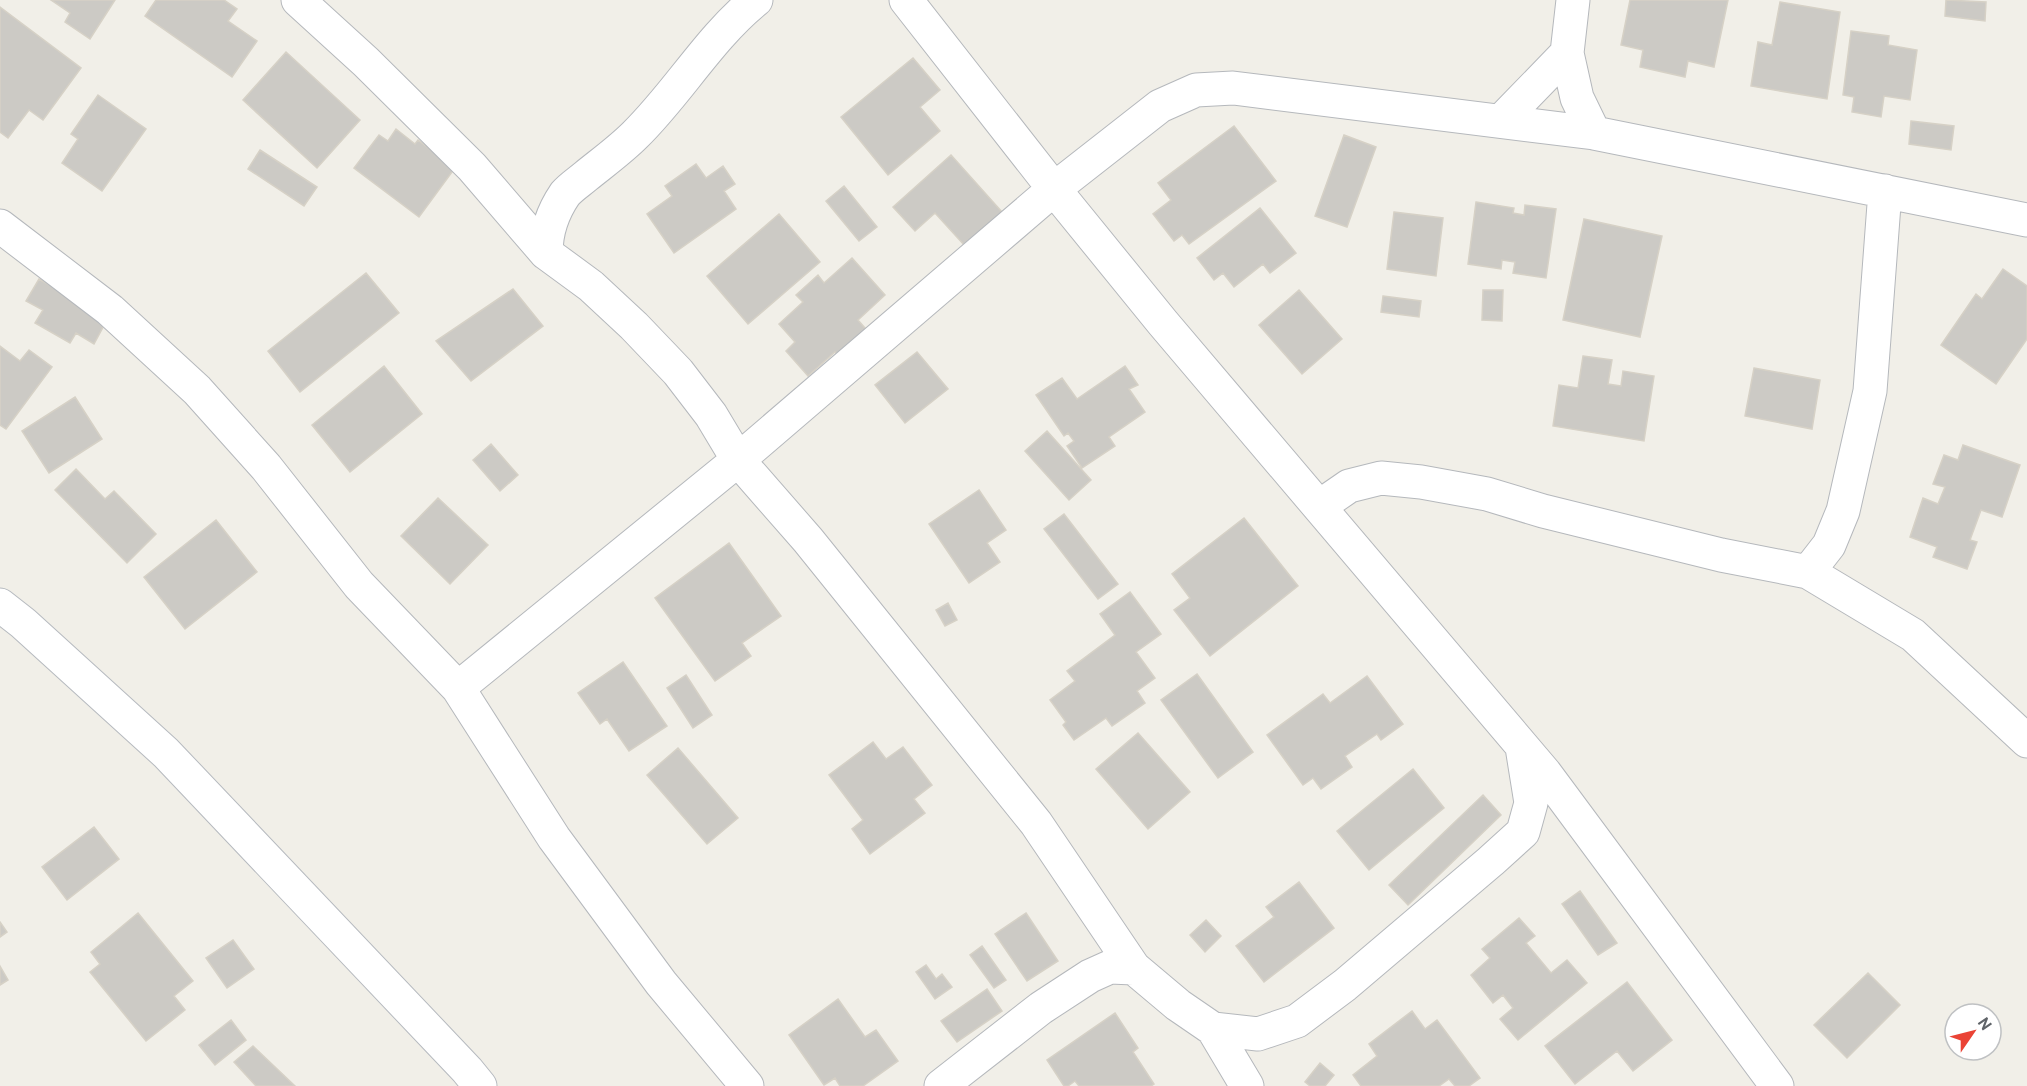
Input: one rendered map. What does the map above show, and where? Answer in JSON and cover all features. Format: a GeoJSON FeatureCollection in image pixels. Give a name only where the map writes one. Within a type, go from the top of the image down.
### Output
{"type":"FeatureCollection","features":[{"type":"Feature","properties":{"kind":"street"},"geometry":{"type":"LineString","coordinates":[[298,0],[366,62],[472,167],[546,253],[591,286],[678,372],[711,415],[738,460],[808,540],[1035,823],[1134,968],[1178,1005],[1213,1029],[1247,1086]]}},
{"type":"Feature","properties":{"kind":"street"},"geometry":{"type":"LineString","coordinates":[[546,253],[546,236],[553,212],[567,192],[634,136],[678,88],[699,59],[740,13],[756,0]]}},
{"type":"Feature","properties":{"kind":"street"},"geometry":{"type":"LineString","coordinates":[[906,0],[1054,189],[1163,323],[1545,773],[1777,1086]]}},
{"type":"Feature","properties":{"kind":"street"},"geometry":{"type":"LineString","coordinates":[[1573,0],[1567,53],[1577,98],[1594,133]]}},
{"type":"Feature","properties":{"kind":"street"},"geometry":{"type":"LineString","coordinates":[[1502,120],[1567,53]]}},
{"type":"Feature","properties":{"kind":"street"},"geometry":{"type":"LineString","coordinates":[[458,688],[738,460],[1054,189],[1160,106],[1196,90],[1233,88],[1594,133],[2027,220]]}},
{"type":"Feature","properties":{"kind":"street"},"geometry":{"type":"LineString","coordinates":[[1808,572],[1829,545],[1843,511],[1870,392],[1885,191]]}},
{"type":"Feature","properties":{"kind":"street"},"geometry":{"type":"LineString","coordinates":[[0,226],[110,310],[198,390],[266,467],[359,585],[458,688],[554,838],[661,983],[747,1086]]}},
{"type":"Feature","properties":{"kind":"street"},"geometry":{"type":"LineString","coordinates":[[1320,506],[1349,486],[1381,478],[1421,482],[1487,494],[1543,511],[1721,555],[1808,572],[1913,635],[2027,741]]}},
{"type":"Feature","properties":{"kind":"street"},"geometry":{"type":"LineString","coordinates":[[0,605],[166,753],[470,1080]]}},
{"type":"Feature","properties":{"kind":"street"},"geometry":{"type":"LineString","coordinates":[[1213,1029],[1258,1034],[1297,1021],[1345,985],[1523,832],[1531,803],[1522,747]]}},
{"type":"Feature","properties":{"kind":"street"},"geometry":{"type":"LineString","coordinates":[[941,1086],[1041,1008],[1090,976],[1110,967],[1134,968]]}},
{"type":"Feature","properties":{"kind":"building"},"geometry":{"type":"Polygon","coordinates":[[[51,0],[115,0],[90,39],[65,22],[70,13],[51,0]]]}},
{"type":"Feature","properties":{"kind":"building"},"geometry":{"type":"Polygon","coordinates":[[[156,0],[224,0],[237,9],[228,21],[257,41],[232,77],[145,16],[156,0]]]}},
{"type":"Feature","properties":{"kind":"building"},"geometry":{"type":"Polygon","coordinates":[[[1630,0],[1728,0],[1714,67],[1688,61],[1685,77],[1640,67],[1643,50],[1621,45],[1630,0]]]}},
{"type":"Feature","properties":{"kind":"building"},"geometry":{"type":"Polygon","coordinates":[[[1946,0],[1986,2],[1985,21],[1945,16],[1946,0]]]}},
{"type":"Feature","properties":{"kind":"building"},"geometry":{"type":"Polygon","coordinates":[[[1780,2],[1840,12],[1827,99],[1751,86],[1758,42],[1772,45],[1780,2]]]}},
{"type":"Feature","properties":{"kind":"building"},"geometry":{"type":"Polygon","coordinates":[[[0,7],[81,68],[43,120],[29,110],[8,138],[0,132],[0,7]]]}},
{"type":"Feature","properties":{"kind":"building"},"geometry":{"type":"Polygon","coordinates":[[[1851,31],[1889,36],[1888,45],[1917,50],[1910,100],[1884,96],[1881,117],[1852,112],[1854,97],[1843,95],[1851,31]]]}},
{"type":"Feature","properties":{"kind":"building"},"geometry":{"type":"Polygon","coordinates":[[[286,52],[360,120],[317,168],[243,100],[286,52]]]}},
{"type":"Feature","properties":{"kind":"building"},"geometry":{"type":"Polygon","coordinates":[[[913,58],[940,90],[920,107],[940,131],[888,175],[841,117],[913,58]]]}},
{"type":"Feature","properties":{"kind":"building"},"geometry":{"type":"Polygon","coordinates":[[[98,95],[146,129],[102,191],[62,163],[78,139],[71,134],[98,95]]]}},
{"type":"Feature","properties":{"kind":"building"},"geometry":{"type":"Polygon","coordinates":[[[1911,121],[1954,126],[1951,150],[1909,144],[1911,121]]]}},
{"type":"Feature","properties":{"kind":"building"},"geometry":{"type":"Polygon","coordinates":[[[1234,126],[1276,181],[1189,244],[1182,235],[1174,241],[1153,214],[1171,200],[1158,183],[1234,126]]]}},
{"type":"Feature","properties":{"kind":"building"},"geometry":{"type":"Polygon","coordinates":[[[396,129],[415,144],[418,140],[455,168],[419,217],[354,168],[379,135],[388,141],[396,129]]]}},
{"type":"Feature","properties":{"kind":"building"},"geometry":{"type":"Polygon","coordinates":[[[1344,135],[1376,147],[1347,227],[1315,216],[1344,135]]]}},
{"type":"Feature","properties":{"kind":"building"},"geometry":{"type":"Polygon","coordinates":[[[260,150],[317,187],[304,206],[248,169],[260,150]]]}},
{"type":"Feature","properties":{"kind":"building"},"geometry":{"type":"Polygon","coordinates":[[[951,155],[1002,212],[965,246],[935,213],[915,231],[893,207],[951,155]]]}},
{"type":"Feature","properties":{"kind":"building"},"geometry":{"type":"Polygon","coordinates":[[[696,164],[706,178],[723,166],[735,184],[724,191],[736,209],[674,253],[647,214],[672,196],[665,186],[696,164]]]}},
{"type":"Feature","properties":{"kind":"building"},"geometry":{"type":"Polygon","coordinates":[[[844,186],[877,227],[859,241],[826,201],[844,186]]]}},
{"type":"Feature","properties":{"kind":"building"},"geometry":{"type":"Polygon","coordinates":[[[1476,202],[1514,208],[1513,213],[1524,215],[1525,205],[1556,209],[1546,278],[1513,273],[1515,262],[1502,260],[1501,269],[1468,264],[1476,202]]]}},
{"type":"Feature","properties":{"kind":"building"},"geometry":{"type":"Polygon","coordinates":[[[1260,208],[1296,253],[1270,273],[1263,264],[1234,287],[1223,273],[1214,280],[1197,258],[1260,208]]]}},
{"type":"Feature","properties":{"kind":"building"},"geometry":{"type":"Polygon","coordinates":[[[1394,212],[1443,218],[1436,276],[1387,269],[1394,212]]]}},
{"type":"Feature","properties":{"kind":"building"},"geometry":{"type":"Polygon","coordinates":[[[779,214],[820,262],[748,324],[707,276],[779,214]]]}},
{"type":"Feature","properties":{"kind":"building"},"geometry":{"type":"Polygon","coordinates":[[[1584,219],[1662,236],[1640,337],[1563,320],[1584,219]]]}},
{"type":"Feature","properties":{"kind":"building"},"geometry":{"type":"Polygon","coordinates":[[[852,258],[885,295],[858,320],[871,335],[843,360],[835,352],[808,376],[786,351],[795,342],[779,324],[803,302],[796,295],[818,275],[824,283],[852,258]]]}},
{"type":"Feature","properties":{"kind":"building"},"geometry":{"type":"Polygon","coordinates":[[[2003,269],[2027,286],[2027,339],[1996,384],[1941,345],[1976,294],[1982,299],[2003,269]]]}},
{"type":"Feature","properties":{"kind":"building"},"geometry":{"type":"Polygon","coordinates":[[[366,273],[399,313],[300,392],[268,351],[366,273]]]}},
{"type":"Feature","properties":{"kind":"building"},"geometry":{"type":"Polygon","coordinates":[[[39,279],[108,318],[94,344],[76,333],[70,343],[35,323],[43,310],[26,301],[39,279]]]}},
{"type":"Feature","properties":{"kind":"building"},"geometry":{"type":"Polygon","coordinates":[[[513,289],[543,326],[471,381],[436,341],[513,289]]]}},
{"type":"Feature","properties":{"kind":"building"},"geometry":{"type":"Polygon","coordinates":[[[1299,290],[1342,339],[1302,374],[1259,325],[1299,290]]]}},
{"type":"Feature","properties":{"kind":"building"},"geometry":{"type":"Polygon","coordinates":[[[1483,290],[1503,290],[1502,321],[1482,320],[1483,290]]]}},
{"type":"Feature","properties":{"kind":"building"},"geometry":{"type":"Polygon","coordinates":[[[1383,296],[1421,301],[1419,317],[1381,312],[1383,296]]]}},
{"type":"Feature","properties":{"kind":"building"},"geometry":{"type":"Polygon","coordinates":[[[0,346],[20,361],[29,350],[52,367],[6,429],[0,425],[0,346]]]}},
{"type":"Feature","properties":{"kind":"building"},"geometry":{"type":"Polygon","coordinates":[[[917,352],[948,389],[905,423],[875,385],[917,352]]]}},
{"type":"Feature","properties":{"kind":"building"},"geometry":{"type":"Polygon","coordinates":[[[1583,356],[1612,360],[1608,384],[1621,386],[1623,371],[1654,376],[1644,441],[1553,426],[1559,385],[1578,388],[1583,356]]]}},
{"type":"Feature","properties":{"kind":"building"},"geometry":{"type":"Polygon","coordinates":[[[384,366],[422,414],[350,472],[312,425],[384,366]]]}},
{"type":"Feature","properties":{"kind":"building"},"geometry":{"type":"Polygon","coordinates":[[[1125,366],[1138,385],[1129,389],[1145,412],[1109,437],[1115,446],[1082,468],[1067,446],[1074,441],[1068,433],[1064,436],[1036,395],[1062,378],[1077,399],[1125,366]]]}},
{"type":"Feature","properties":{"kind":"building"},"geometry":{"type":"Polygon","coordinates":[[[1754,368],[1820,380],[1812,429],[1745,416],[1754,368]]]}},
{"type":"Feature","properties":{"kind":"building"},"geometry":{"type":"Polygon","coordinates":[[[75,397],[102,439],[49,473],[22,431],[75,397]]]}},
{"type":"Feature","properties":{"kind":"building"},"geometry":{"type":"Polygon","coordinates":[[[1047,431],[1091,480],[1069,500],[1025,451],[1047,431]]]}},
{"type":"Feature","properties":{"kind":"building"},"geometry":{"type":"Polygon","coordinates":[[[491,444],[518,475],[500,491],[473,460],[491,444]]]}},
{"type":"Feature","properties":{"kind":"building"},"geometry":{"type":"Polygon","coordinates":[[[1963,445],[2020,465],[2002,517],[1981,510],[1970,540],[1977,542],[1967,569],[1933,557],[1937,547],[1910,537],[1923,498],[1938,504],[1945,487],[1933,484],[1944,455],[1958,460],[1963,445]]]}},
{"type":"Feature","properties":{"kind":"building"},"geometry":{"type":"Polygon","coordinates":[[[76,469],[105,499],[114,491],[156,534],[127,563],[55,490],[76,469]]]}},
{"type":"Feature","properties":{"kind":"building"},"geometry":{"type":"Polygon","coordinates":[[[979,490],[1006,530],[987,543],[1000,562],[969,583],[929,524],[979,490]]]}},
{"type":"Feature","properties":{"kind":"building"},"geometry":{"type":"Polygon","coordinates":[[[438,498],[488,545],[450,584],[401,536],[438,498]]]}},
{"type":"Feature","properties":{"kind":"building"},"geometry":{"type":"Polygon","coordinates":[[[1064,514],[1118,584],[1098,599],[1044,529],[1064,514]]]}},
{"type":"Feature","properties":{"kind":"building"},"geometry":{"type":"Polygon","coordinates":[[[1244,518],[1298,586],[1210,656],[1174,610],[1190,598],[1172,574],[1244,518]]]}},
{"type":"Feature","properties":{"kind":"building"},"geometry":{"type":"Polygon","coordinates":[[[216,520],[257,572],[185,629],[144,577],[216,520]]]}},
{"type":"Feature","properties":{"kind":"building"},"geometry":{"type":"Polygon","coordinates":[[[729,543],[781,616],[742,643],[751,656],[715,681],[655,598],[729,543]]]}},
{"type":"Feature","properties":{"kind":"building"},"geometry":{"type":"Polygon","coordinates":[[[1130,592],[1161,634],[1136,652],[1155,678],[1137,691],[1145,703],[1112,726],[1106,718],[1074,740],[1063,725],[1066,722],[1050,700],[1075,681],[1067,671],[1115,635],[1100,614],[1130,592]]]}},
{"type":"Feature","properties":{"kind":"building"},"geometry":{"type":"Polygon","coordinates":[[[948,603],[957,620],[945,626],[936,610],[948,603]]]}},
{"type":"Feature","properties":{"kind":"building"},"geometry":{"type":"Polygon","coordinates":[[[623,662],[667,726],[629,751],[607,719],[600,724],[578,693],[623,662]]]}},
{"type":"Feature","properties":{"kind":"building"},"geometry":{"type":"Polygon","coordinates":[[[1197,674],[1253,752],[1218,778],[1161,700],[1197,674]]]}},
{"type":"Feature","properties":{"kind":"building"},"geometry":{"type":"Polygon","coordinates":[[[686,675],[712,715],[693,728],[667,688],[686,675]]]}},
{"type":"Feature","properties":{"kind":"building"},"geometry":{"type":"Polygon","coordinates":[[[1367,676],[1403,724],[1381,740],[1377,734],[1345,756],[1352,767],[1321,789],[1313,778],[1303,785],[1267,735],[1323,694],[1330,703],[1367,676]]]}},
{"type":"Feature","properties":{"kind":"building"},"geometry":{"type":"Polygon","coordinates":[[[1138,733],[1190,792],[1148,829],[1096,769],[1138,733]]]}},
{"type":"Feature","properties":{"kind":"building"},"geometry":{"type":"Polygon","coordinates":[[[873,742],[886,759],[903,747],[932,785],[914,799],[925,813],[870,854],[852,829],[863,820],[829,775],[873,742]]]}},
{"type":"Feature","properties":{"kind":"building"},"geometry":{"type":"Polygon","coordinates":[[[678,748],[738,818],[707,844],[647,775],[678,748]]]}},
{"type":"Feature","properties":{"kind":"building"},"geometry":{"type":"Polygon","coordinates":[[[1413,769],[1444,808],[1369,870],[1337,831],[1413,769]]]}},
{"type":"Feature","properties":{"kind":"building"},"geometry":{"type":"Polygon","coordinates":[[[1483,795],[1501,815],[1408,905],[1389,885],[1483,795]]]}},
{"type":"Feature","properties":{"kind":"building"},"geometry":{"type":"Polygon","coordinates":[[[94,827],[119,859],[67,900],[42,867],[94,827]]]}},
{"type":"Feature","properties":{"kind":"building"},"geometry":{"type":"Polygon","coordinates":[[[1299,882],[1334,928],[1264,982],[1236,946],[1274,917],[1266,907],[1299,882]]]}},
{"type":"Feature","properties":{"kind":"building"},"geometry":{"type":"Polygon","coordinates":[[[1580,891],[1617,943],[1598,955],[1562,904],[1580,891]]]}},
{"type":"Feature","properties":{"kind":"building"},"geometry":{"type":"Polygon","coordinates":[[[138,913],[193,981],[174,996],[185,1010],[146,1041],[90,972],[100,964],[91,952],[138,913]]]}},
{"type":"Feature","properties":{"kind":"building"},"geometry":{"type":"Polygon","coordinates":[[[1026,913],[1058,961],[1027,981],[995,934],[1026,913]]]}},
{"type":"Feature","properties":{"kind":"building"},"geometry":{"type":"Polygon","coordinates":[[[1519,918],[1535,936],[1526,943],[1551,973],[1567,960],[1587,983],[1518,1040],[1500,1019],[1513,1008],[1503,995],[1493,1003],[1471,975],[1490,958],[1482,949],[1519,918]]]}},
{"type":"Feature","properties":{"kind":"building"},"geometry":{"type":"Polygon","coordinates":[[[1206,920],[1221,936],[1205,952],[1190,935],[1206,920]]]}},
{"type":"Feature","properties":{"kind":"building"},"geometry":{"type":"Polygon","coordinates":[[[0,922],[7,932],[0,937],[0,922]]]}},
{"type":"Feature","properties":{"kind":"building"},"geometry":{"type":"Polygon","coordinates":[[[233,940],[254,969],[227,988],[206,958],[233,940]]]}},
{"type":"Feature","properties":{"kind":"building"},"geometry":{"type":"Polygon","coordinates":[[[982,946],[1006,980],[994,988],[970,955],[982,946]]]}},
{"type":"Feature","properties":{"kind":"building"},"geometry":{"type":"Polygon","coordinates":[[[926,965],[936,979],[942,974],[952,987],[935,999],[916,972],[926,965]]]}},
{"type":"Feature","properties":{"kind":"building"},"geometry":{"type":"Polygon","coordinates":[[[0,966],[8,980],[0,985],[0,966]]]}},
{"type":"Feature","properties":{"kind":"building"},"geometry":{"type":"Polygon","coordinates":[[[1868,973],[1900,1005],[1847,1058],[1814,1025],[1868,973]]]}},
{"type":"Feature","properties":{"kind":"building"},"geometry":{"type":"Polygon","coordinates":[[[1627,982],[1672,1040],[1633,1071],[1617,1051],[1575,1084],[1545,1046],[1627,982]]]}},
{"type":"Feature","properties":{"kind":"building"},"geometry":{"type":"Polygon","coordinates":[[[987,989],[1002,1011],[957,1042],[941,1021],[987,989]]]}},
{"type":"Feature","properties":{"kind":"building"},"geometry":{"type":"Polygon","coordinates":[[[838,999],[865,1037],[876,1030],[898,1061],[863,1086],[840,1086],[835,1078],[824,1085],[789,1035],[838,999]]]}},
{"type":"Feature","properties":{"kind":"building"},"geometry":{"type":"Polygon","coordinates":[[[1412,1011],[1425,1029],[1437,1020],[1480,1078],[1469,1086],[1455,1086],[1449,1079],[1439,1086],[1361,1086],[1353,1075],[1377,1056],[1369,1044],[1412,1011]]]}},
{"type":"Feature","properties":{"kind":"building"},"geometry":{"type":"Polygon","coordinates":[[[1115,1013],[1138,1048],[1133,1052],[1154,1084],[1151,1086],[1079,1086],[1075,1081],[1064,1086],[1047,1060],[1115,1013]]]}},
{"type":"Feature","properties":{"kind":"building"},"geometry":{"type":"Polygon","coordinates":[[[231,1020],[246,1040],[215,1065],[199,1045],[231,1020]]]}},
{"type":"Feature","properties":{"kind":"building"},"geometry":{"type":"Polygon","coordinates":[[[253,1046],[295,1086],[256,1086],[234,1062],[253,1046]]]}},
{"type":"Feature","properties":{"kind":"building"},"geometry":{"type":"Polygon","coordinates":[[[1320,1063],[1334,1075],[1325,1086],[1310,1086],[1305,1082],[1320,1063]]]}}]}
